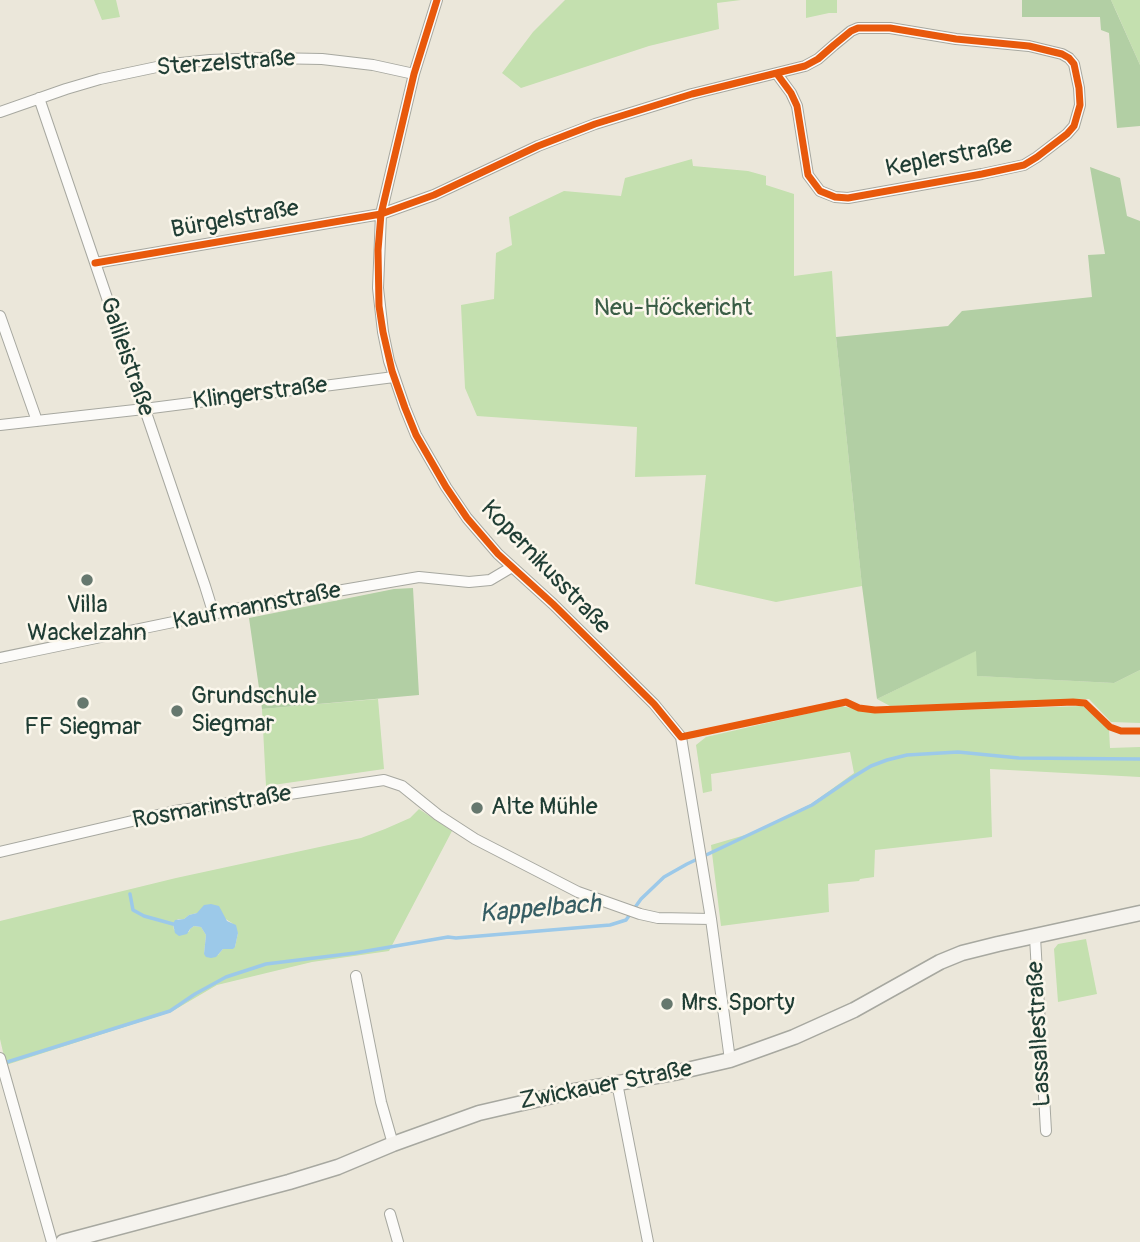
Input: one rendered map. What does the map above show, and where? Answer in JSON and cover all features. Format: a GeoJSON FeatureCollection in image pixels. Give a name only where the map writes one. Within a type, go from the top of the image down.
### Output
{"type":"FeatureCollection","features":[{"type":"Feature","properties":{"kind":"main road","name":"Zwickauer Straße"},"geometry":{"type":"LineString","coordinates":[[63,1242],[338,1167],[480,1113],[730,1060],[794,1037],[854,1010],[940,962],[985,947],[1140,913]]}},
{"type":"Feature","properties":{"kind":"street","name":"Kopernikusstraße"},"geometry":{"type":"LineString","coordinates":[[437,0],[414,74],[381,214],[379,306],[394,377],[416,435],[467,518],[498,554],[654,704],[681,737],[711,919],[730,1060]]}},
{"type":"Feature","properties":{"kind":"street","name":"Keplerstraße"},"geometry":{"type":"LineString","coordinates":[[381,214],[434,195],[582,128],[678,98],[810,64],[851,31],[858,29],[890,28],[956,39],[1029,46],[1062,54],[1074,64],[1080,105],[1074,126],[1068,134],[1024,164],[848,198],[835,197],[820,191],[808,175],[797,106],[778,74]]}},
{"type":"Feature","properties":{"kind":"street","name":"Sterzelstraße"},"geometry":{"type":"LineString","coordinates":[[0,112],[77,85],[144,69],[209,60],[322,59],[373,65],[414,74]]}},
{"type":"Feature","properties":{"kind":"street","name":"Galileistraße"},"geometry":{"type":"LineString","coordinates":[[39,98],[214,615]]}},
{"type":"Feature","properties":{"kind":"street","name":"Bürgelstraße"},"geometry":{"type":"LineString","coordinates":[[95,263],[381,214]]}},
{"type":"Feature","properties":{"kind":"street"},"geometry":{"type":"LineString","coordinates":[[0,316],[37,421]]}},
{"type":"Feature","properties":{"kind":"street","name":"Klingerstraße"},"geometry":{"type":"LineString","coordinates":[[0,425],[394,377]]}},
{"type":"Feature","properties":{"kind":"street","name":"Kaufmannstraße"},"geometry":{"type":"LineString","coordinates":[[0,658],[255,605],[419,577],[469,582],[490,580],[512,567]]}},
{"type":"Feature","properties":{"kind":"street","name":"Rosmarinstraße"},"geometry":{"type":"LineString","coordinates":[[0,852],[175,811],[384,780],[402,786],[419,801],[475,839],[578,892],[658,918],[711,919]]}},
{"type":"Feature","properties":{"kind":"street","name":"Lassallestraße"},"geometry":{"type":"LineString","coordinates":[[1035,937],[1046,1131]]}},
{"type":"Feature","properties":{"kind":"street"},"geometry":{"type":"LineString","coordinates":[[356,975],[381,1102],[393,1144]]}},
{"type":"Feature","properties":{"kind":"street"},"geometry":{"type":"LineString","coordinates":[[0,1058],[52,1242]]}},
{"type":"Feature","properties":{"kind":"street"},"geometry":{"type":"LineString","coordinates":[[617,1083],[648,1242]]}},
{"type":"Feature","properties":{"kind":"street"},"geometry":{"type":"LineString","coordinates":[[390,1214],[398,1242]]}},
{"type":"Feature","properties":{"kind":"green space"},"geometry":{"type":"Polygon","coordinates":[[[94,0],[116,0],[120,17],[102,20],[94,0]]]}},
{"type":"Feature","properties":{"kind":"green space"},"geometry":{"type":"Polygon","coordinates":[[[565,0],[741,0],[717,3],[719,29],[649,46],[521,88],[502,73],[533,32],[565,0]]]}},
{"type":"Feature","properties":{"kind":"green space"},"geometry":{"type":"Polygon","coordinates":[[[806,0],[837,0],[837,13],[806,18],[806,0]]]}},
{"type":"Feature","properties":{"kind":"green space"},"geometry":{"type":"Polygon","coordinates":[[[1022,0],[1111,0],[1140,65],[1140,126],[1117,128],[1109,33],[1101,30],[1100,17],[1022,17],[1022,0]]]}},
{"type":"Feature","properties":{"kind":"green space"},"geometry":{"type":"Polygon","coordinates":[[[1111,0],[1140,0],[1140,65],[1117,13],[1111,0]]]}},
{"type":"Feature","properties":{"kind":"green space","name":"Neu-Höckericht"},"geometry":{"type":"Polygon","coordinates":[[[692,159],[693,166],[748,171],[766,176],[766,185],[794,194],[794,276],[832,271],[836,337],[862,586],[776,602],[695,584],[706,475],[635,477],[637,427],[477,416],[465,388],[461,305],[494,299],[496,253],[512,245],[509,217],[564,191],[621,196],[625,178],[692,159]]]}},
{"type":"Feature","properties":{"kind":"green space"},"geometry":{"type":"Polygon","coordinates":[[[1090,167],[1120,178],[1127,216],[1140,221],[1140,670],[1114,683],[977,676],[976,651],[877,699],[862,586],[836,337],[948,326],[962,311],[1092,297],[1088,255],[1105,254],[1090,167]]]}},
{"type":"Feature","properties":{"kind":"green space"},"geometry":{"type":"Polygon","coordinates":[[[413,588],[419,695],[262,709],[249,618],[394,589],[413,588]]]}},
{"type":"Feature","properties":{"kind":"green space"},"geometry":{"type":"Polygon","coordinates":[[[977,650],[978,676],[1114,683],[1140,670],[1140,723],[1111,722],[1089,699],[890,706],[877,699],[977,650]]]}},
{"type":"Feature","properties":{"kind":"green space"},"geometry":{"type":"Polygon","coordinates":[[[378,699],[384,769],[266,786],[262,709],[378,699]]]}},
{"type":"Feature","properties":{"kind":"green space"},"geometry":{"type":"Polygon","coordinates":[[[841,706],[875,713],[1083,706],[1109,730],[1110,748],[1140,747],[1140,777],[990,769],[992,837],[875,850],[874,877],[828,884],[829,912],[721,926],[711,845],[752,833],[811,804],[854,773],[850,752],[711,774],[712,791],[703,793],[696,745],[706,737],[841,706]]]}},
{"type":"Feature","properties":{"kind":"green space"},"geometry":{"type":"Polygon","coordinates":[[[419,809],[452,831],[389,951],[312,962],[217,985],[171,1012],[6,1065],[0,1039],[0,921],[176,878],[361,838],[410,818],[419,809]],[[197,913],[178,919],[173,924],[174,930],[189,932],[194,926],[201,927],[206,935],[204,954],[218,955],[223,949],[235,947],[238,933],[232,923],[224,918],[197,913]]]}},
{"type":"Feature","properties":{"kind":"green space"},"geometry":{"type":"Polygon","coordinates":[[[1086,939],[1097,994],[1058,1002],[1054,949],[1058,944],[1086,939]]]}},
{"type":"Feature","properties":{"kind":"water"},"geometry":{"type":"Polygon","coordinates":[[[204,905],[219,906],[227,921],[236,925],[238,933],[233,949],[223,949],[216,957],[211,958],[204,954],[206,935],[201,927],[194,926],[187,934],[179,936],[175,933],[173,924],[175,920],[184,919],[197,913],[204,905]]]}},
{"type":"Feature","properties":{"kind":"waterway","name":"Kappelbach"},"geometry":{"type":"LineString","coordinates":[[4,1063],[170,1011],[226,977],[266,964],[355,953],[448,937],[610,925],[626,920],[641,899],[664,877],[812,805],[871,766],[887,760],[907,755],[958,752],[1019,758],[1140,759]]}},
{"type":"Feature","properties":{"kind":"waterway"},"geometry":{"type":"LineString","coordinates":[[130,894],[133,910],[173,924]]}},
{"type":"Feature","properties":{"kind":"cycle path"},"geometry":{"type":"LineString","coordinates":[[437,0],[414,74],[381,214],[378,250],[379,306],[392,371],[416,435],[467,518],[498,554],[654,704],[681,737],[846,702],[859,708],[875,710],[1085,703],[1110,727],[1121,731],[1140,731]]}},
{"type":"Feature","properties":{"kind":"cycle path"},"geometry":{"type":"LineString","coordinates":[[95,263],[381,214],[434,195],[538,146],[595,124],[692,94],[805,66],[858,28],[890,28],[956,39],[1029,46],[1062,54],[1074,64],[1080,105],[1074,126],[1067,134],[1024,165],[848,198],[835,197],[820,191],[808,175],[797,106],[777,74]]}},
{"type":"Feature","properties":{"kind":"place","name":"Villa Wackelzahn"},"geometry":{"type":"Point","coordinates":[87,580]}},
{"type":"Feature","properties":{"kind":"place","name":"FF Siegmar"},"geometry":{"type":"Point","coordinates":[83,703]}},
{"type":"Feature","properties":{"kind":"place","name":"Grundschule Siegmar"},"geometry":{"type":"Point","coordinates":[177,711]}},
{"type":"Feature","properties":{"kind":"place","name":"Alte Mühle"},"geometry":{"type":"Point","coordinates":[477,808]}},
{"type":"Feature","properties":{"kind":"place","name":"Mrs. Sporty"},"geometry":{"type":"Point","coordinates":[667,1004]}}]}
